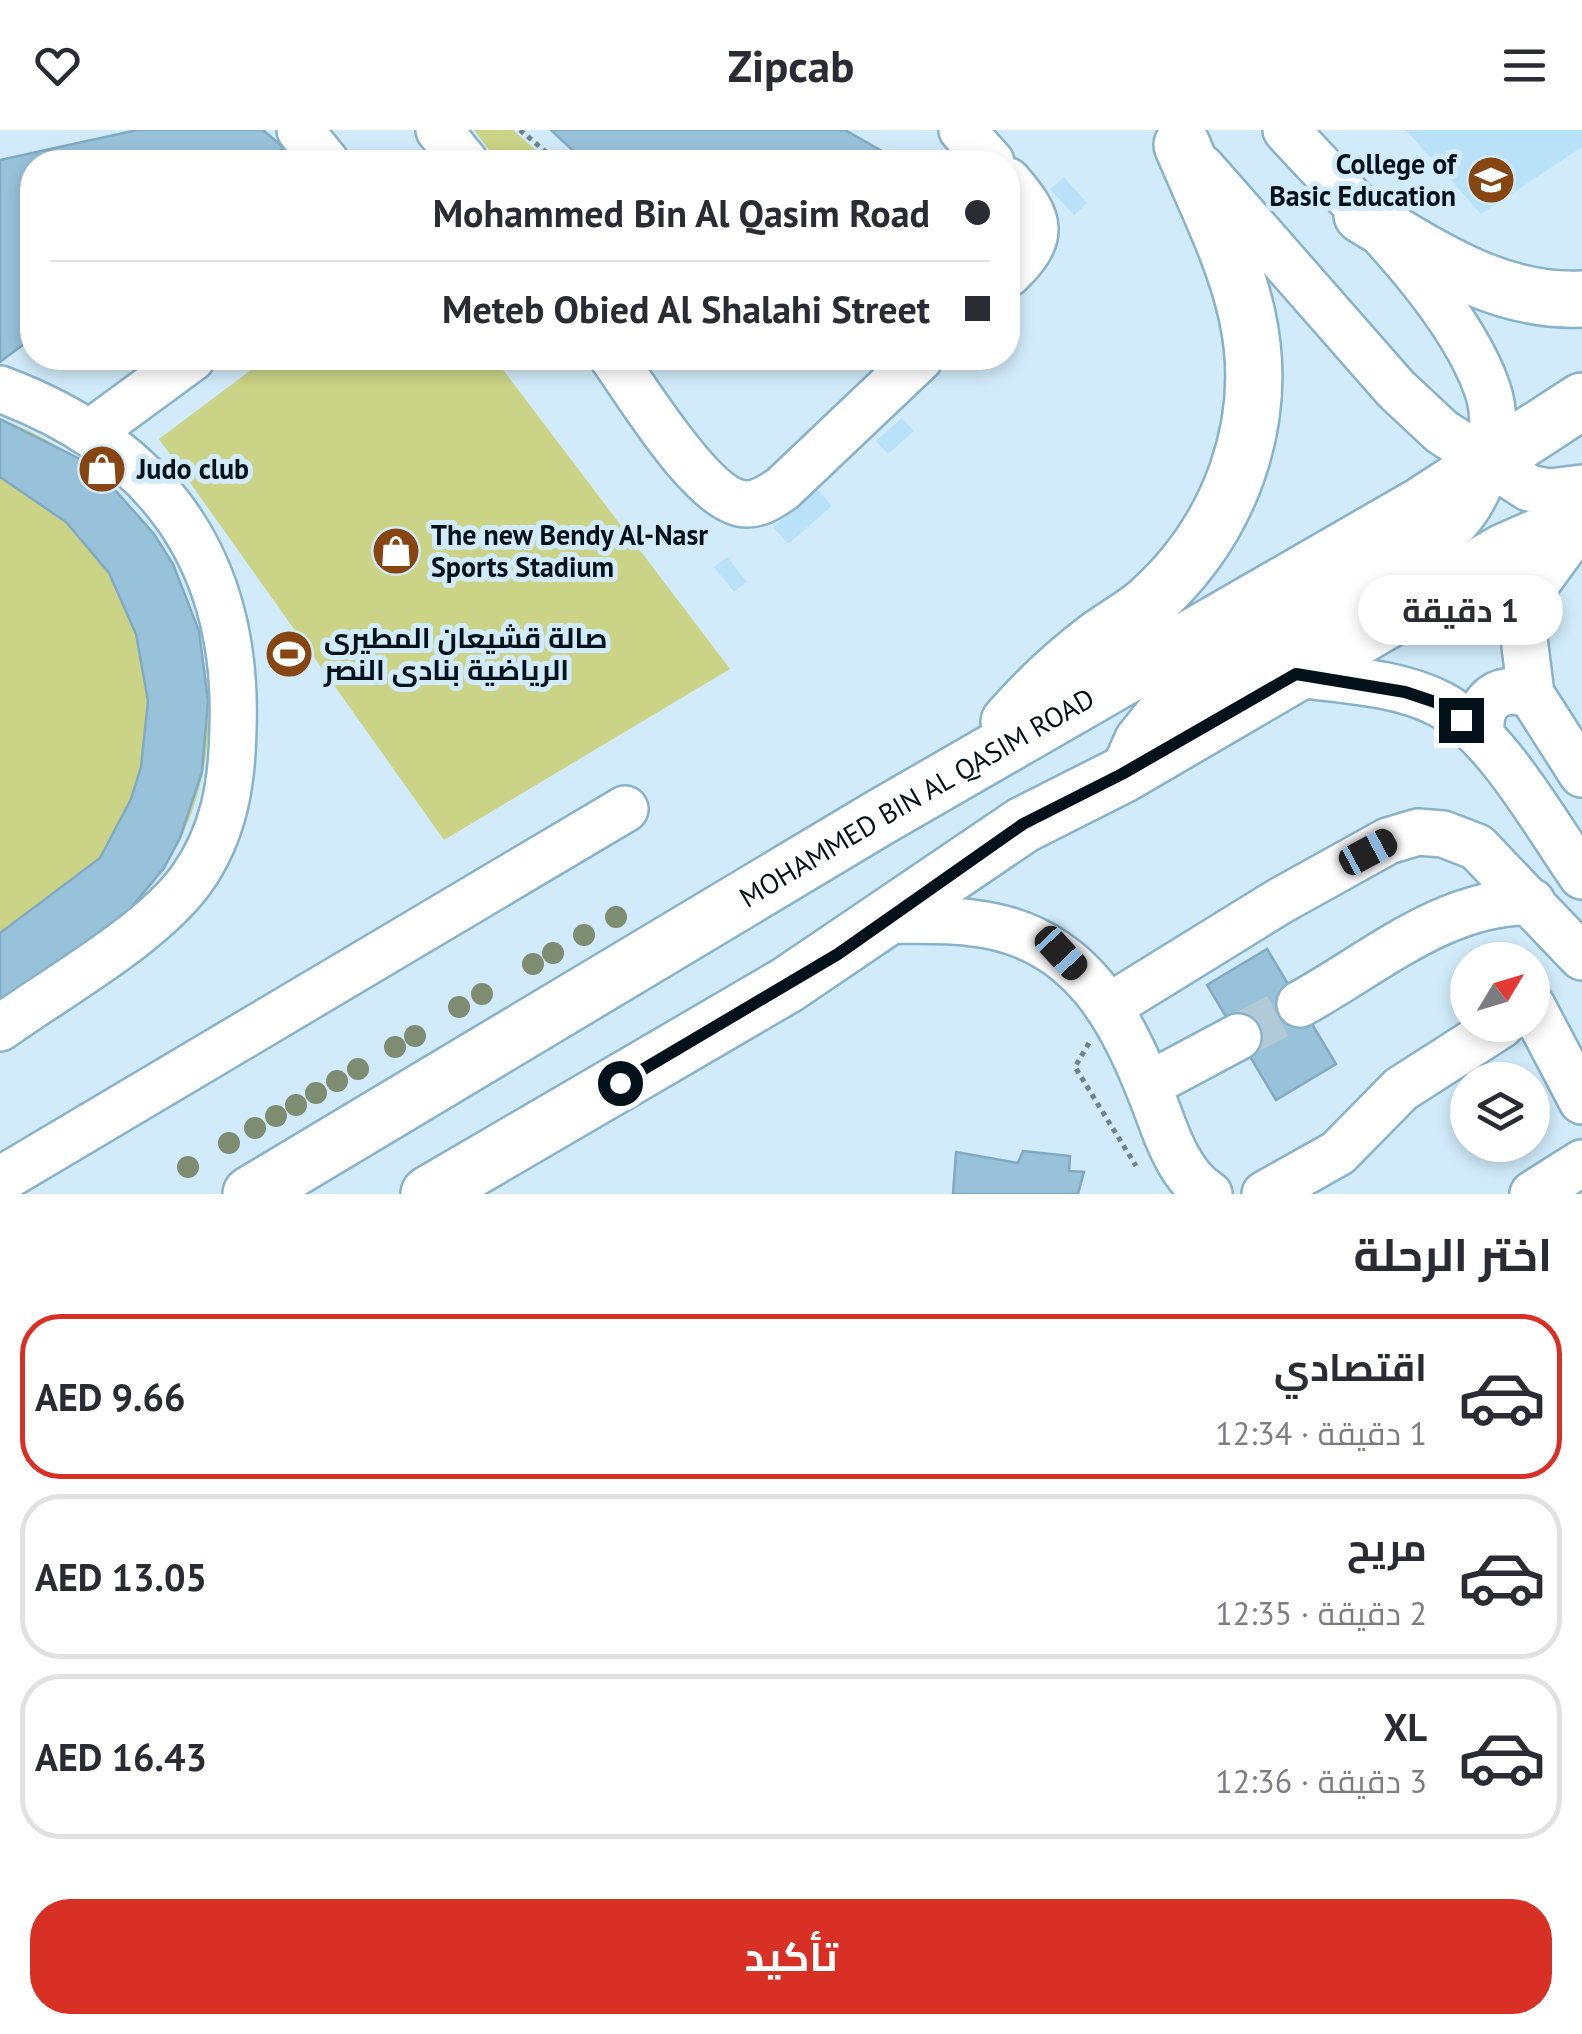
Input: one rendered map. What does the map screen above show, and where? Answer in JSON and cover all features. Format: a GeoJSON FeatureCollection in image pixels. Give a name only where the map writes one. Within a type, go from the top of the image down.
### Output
{"type":"FeatureCollection","features":[{"type":"Feature","properties":{"kind":"main road"},"geometry":{"type":"LineString","coordinates":[[980,759],[1035,692],[1066,663],[1145,606],[1184,569],[1215,525],[1237,476],[1252,406],[1254,370],[1248,316],[1232,265],[1174,137]]}},
{"type":"Feature","properties":{"kind":"main road"},"geometry":{"type":"LineString","coordinates":[[1362,215],[1482,282],[1524,295],[1582,299]]}},
{"type":"Feature","properties":{"kind":"main road","name":"MOHAMMED BIN AL QASIM ROAD"},"geometry":{"type":"LineString","coordinates":[[251,1194],[980,759],[1422,505],[1484,461],[1582,401]]}},
{"type":"Feature","properties":{"kind":"main road"},"geometry":{"type":"LineString","coordinates":[[429,1194],[774,993],[888,920],[1023,824],[1122,774],[1504,552],[1554,530],[1581,512]]}},
{"type":"Feature","properties":{"kind":"street"},"geometry":{"type":"LineString","coordinates":[[300,130],[316,150]]}},
{"type":"Feature","properties":{"kind":"street"},"geometry":{"type":"LineString","coordinates":[[439,130],[455,150]]}},
{"type":"Feature","properties":{"kind":"street"},"geometry":{"type":"LineString","coordinates":[[962,130],[980,150]]}},
{"type":"Feature","properties":{"kind":"street"},"geometry":{"type":"LineString","coordinates":[[1122,774],[1149,723],[1178,697],[1455,523],[1474,498],[1484,461],[1492,413],[1477,367],[1439,304],[1286,130]]}},
{"type":"Feature","properties":{"kind":"street"},"geometry":{"type":"LineString","coordinates":[[1174,137],[1396,389],[1442,432],[1529,488],[1549,492],[1581,512],[1527,602],[1522,630],[1531,694],[1582,774]]}},
{"type":"Feature","properties":{"kind":"street"},"geometry":{"type":"LineString","coordinates":[[1020,195],[1036,225],[1031,249],[1020,261]]}},
{"type":"Feature","properties":{"kind":"street"},"geometry":{"type":"LineString","coordinates":[[91,432],[176,370]]}},
{"type":"Feature","properties":{"kind":"street"},"geometry":{"type":"LineString","coordinates":[[622,370],[696,472],[722,497],[744,504],[761,502],[782,489],[907,370]]}},
{"type":"Feature","properties":{"kind":"street"},"geometry":{"type":"LineString","coordinates":[[0,389],[60,413],[91,432],[120,454],[170,506],[190,536],[220,602],[236,673],[230,791],[215,840],[173,902],[0,1028]]}},
{"type":"Feature","properties":{"kind":"street"},"geometry":{"type":"LineString","coordinates":[[1296,674],[1405,692],[1441,704],[1480,735],[1582,876]]}},
{"type":"Feature","properties":{"kind":"street"},"geometry":{"type":"LineString","coordinates":[[1480,735],[1479,714],[1490,696],[1510,688],[1531,694]]}},
{"type":"Feature","properties":{"kind":"street"},"geometry":{"type":"LineString","coordinates":[[0,1180],[625,809]]}},
{"type":"Feature","properties":{"kind":"street"},"geometry":{"type":"LineString","coordinates":[[1110,1006],[1294,893],[1388,841],[1418,832],[1444,834],[1477,847],[1582,957]]}},
{"type":"Feature","properties":{"kind":"street"},"geometry":{"type":"LineString","coordinates":[[1300,1004],[1455,914],[1506,901],[1532,902]]}},
{"type":"Feature","properties":{"kind":"street"},"geometry":{"type":"LineString","coordinates":[[888,920],[973,922],[1020,933],[1061,953],[1110,1006],[1148,1085],[1169,1142],[1197,1187],[1209,1194]]}},
{"type":"Feature","properties":{"kind":"street"},"geometry":{"type":"LineString","coordinates":[[1550,998],[1582,984]]}},
{"type":"Feature","properties":{"kind":"street"},"geometry":{"type":"LineString","coordinates":[[1148,1085],[1238,1037]]}},
{"type":"Feature","properties":{"kind":"street"},"geometry":{"type":"LineString","coordinates":[[1550,1040],[1582,1101]]}},
{"type":"Feature","properties":{"kind":"street"},"geometry":{"type":"LineString","coordinates":[[1265,1194],[1338,1154],[1401,1090],[1475,1042]]}},
{"type":"Feature","properties":{"kind":"street"},"geometry":{"type":"LineString","coordinates":[[1533,1194],[1582,1163]]}},
{"type":"Feature","properties":{"kind":"path"},"geometry":{"type":"LineString","coordinates":[[520,130],[544,150]]}},
{"type":"Feature","properties":{"kind":"path"},"geometry":{"type":"LineString","coordinates":[[1110,1006],[1075,1067],[1144,1178]]}},
{"type":"Feature","properties":{"kind":"shaded area","name":"College of Basic Education"},"geometry":{"type":"Polygon","coordinates":[[[1406,130],[1582,130],[1582,147],[1481,214],[1406,130]]]}},
{"type":"Feature","properties":{"kind":"shaded area"},"geometry":{"type":"Polygon","coordinates":[[[1064,177],[1087,203],[1074,215],[1050,189],[1064,177]]]}},
{"type":"Feature","properties":{"kind":"shaded area"},"geometry":{"type":"Polygon","coordinates":[[[902,418],[914,431],[888,454],[876,441],[902,418]]]}},
{"type":"Feature","properties":{"kind":"shaded area"},"geometry":{"type":"Polygon","coordinates":[[[817,489],[832,506],[788,544],[773,527],[817,489]]]}},
{"type":"Feature","properties":{"kind":"shaded area"},"geometry":{"type":"Polygon","coordinates":[[[727,557],[747,582],[734,592],[714,567],[727,557]]]}},
{"type":"Feature","properties":{"kind":"green space"},"geometry":{"type":"Polygon","coordinates":[[[474,130],[513,130],[536,150],[489,150],[474,130]]]}},
{"type":"Feature","properties":{"kind":"green space"},"geometry":{"type":"Polygon","coordinates":[[[251,370],[503,370],[730,669],[444,840],[159,439],[251,370]]]}},
{"type":"Feature","properties":{"kind":"green space"},"geometry":{"type":"Polygon","coordinates":[[[0,419],[63,450],[116,493],[158,546],[189,606],[206,671],[208,739],[194,806],[163,870],[147,891],[88,945],[0,1006],[0,419]]]}},
{"type":"Feature","properties":{"kind":"building"},"geometry":{"type":"Polygon","coordinates":[[[137,130],[263,130],[284,148],[281,150],[46,150],[137,130]]]}},
{"type":"Feature","properties":{"kind":"building"},"geometry":{"type":"Polygon","coordinates":[[[551,130],[845,130],[880,150],[572,150],[551,130]]]}},
{"type":"Feature","properties":{"kind":"building"},"geometry":{"type":"Polygon","coordinates":[[[20,156],[20,347],[0,362],[0,160],[20,156]]]}},
{"type":"Feature","properties":{"kind":"building"},"geometry":{"type":"Polygon","coordinates":[[[0,419],[80,459],[107,481],[154,534],[173,564],[199,631],[208,701],[202,772],[180,838],[164,868],[123,917],[0,1006],[0,933],[100,858],[131,799],[141,767],[148,701],[136,634],[109,573],[66,522],[0,477],[0,419]]]}},
{"type":"Feature","properties":{"kind":"building"},"geometry":{"type":"Polygon","coordinates":[[[1267,949],[1336,1064],[1276,1100],[1207,985],[1267,949]]]}},
{"type":"Feature","properties":{"kind":"building"},"geometry":{"type":"Polygon","coordinates":[[[1023,1151],[1070,1156],[1069,1171],[1084,1172],[1078,1194],[953,1194],[956,1152],[1018,1163],[1023,1151]]]}},
{"type":"Feature","properties":{"kind":"tunnel"},"geometry":{"type":"LineString","coordinates":[[1238,1037],[1300,1004]]}},
{"type":"Feature","properties":{"kind":"place","name":"College of Basic Education"},"geometry":{"type":"Point","coordinates":[1491,180]}},
{"type":"Feature","properties":{"kind":"place","name":"Judo club"},"geometry":{"type":"Point","coordinates":[102,469]}},
{"type":"Feature","properties":{"kind":"place","name":"The new Bendy Al-Nasr Sports Stadium"},"geometry":{"type":"Point","coordinates":[396,551]}},
{"type":"Feature","properties":{"kind":"place","name":"صالة قشيعان المطيرى الرياضية بنادى النصر"},"geometry":{"type":"Point","coordinates":[289,654]}},
{"type":"Feature","properties":{"kind":"route"},"geometry":{"type":"LineString","coordinates":[[620,1083],[838,954],[1023,824],[1122,774],[1296,674],[1405,692],[1441,704],[1461,720]]}}]}
